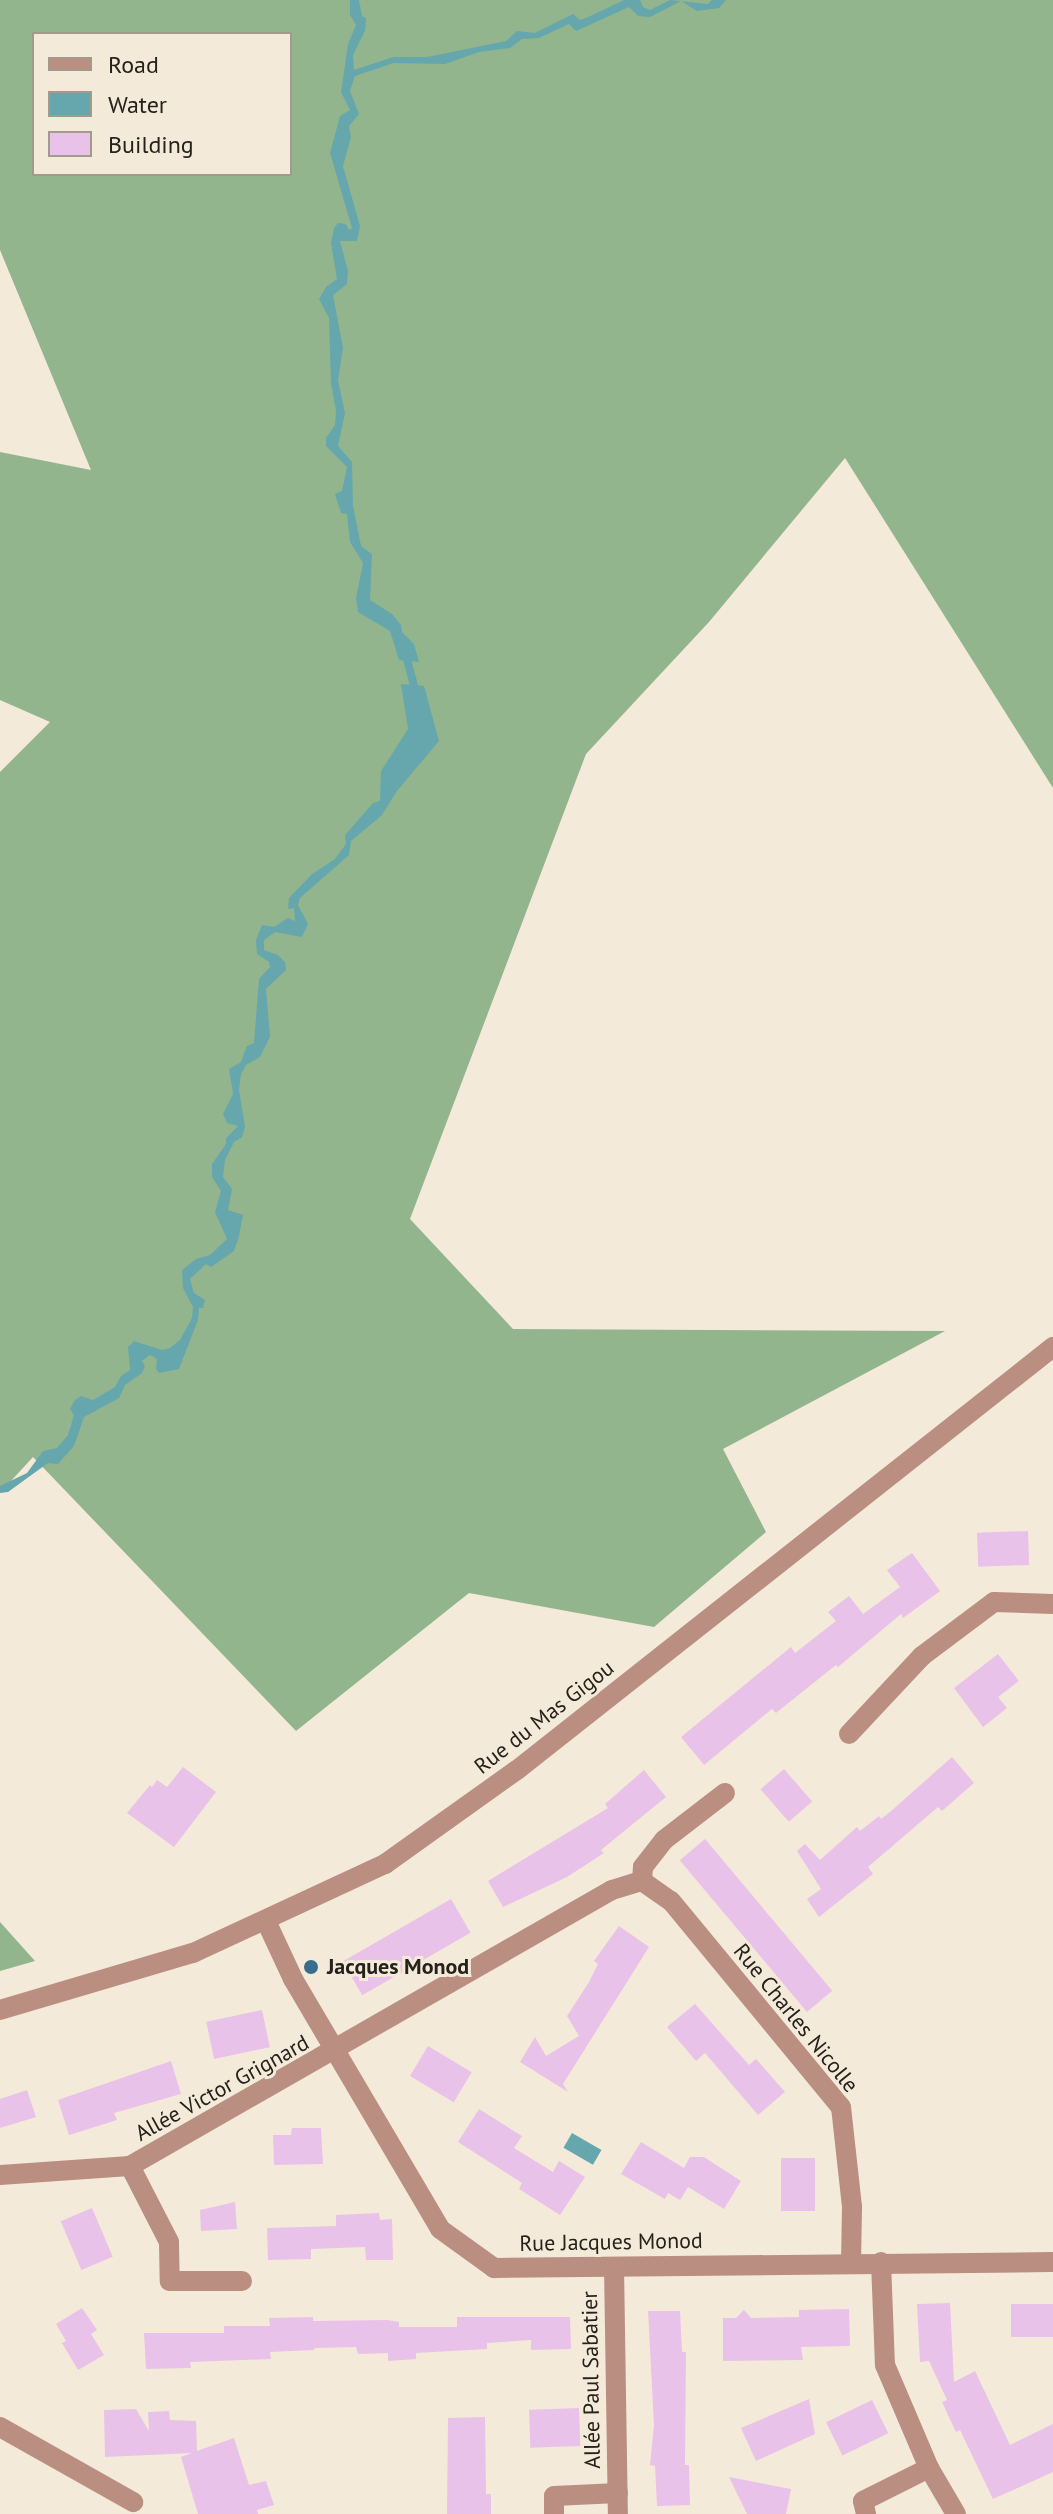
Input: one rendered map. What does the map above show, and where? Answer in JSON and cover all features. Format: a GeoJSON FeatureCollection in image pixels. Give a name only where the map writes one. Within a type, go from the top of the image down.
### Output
{"type":"FeatureCollection","features":[{"type":"Feature","properties":{"kind":"street","name":"Rue du Mas Gigou"},"geometry":{"type":"LineString","coordinates":[[0,2010],[193,1953],[385,1864],[517,1770],[1050,1354]]}},
{"type":"Feature","properties":{"kind":"street"},"geometry":{"type":"LineString","coordinates":[[849,1734],[922,1656],[994,1602],[1053,1604]]}},
{"type":"Feature","properties":{"kind":"street"},"geometry":{"type":"LineString","coordinates":[[336,2051],[612,1890],[642,1881],[643,1867],[664,1840],[725,1793]]}},
{"type":"Feature","properties":{"kind":"street","name":"Rue Charles Nicolle"},"geometry":{"type":"LineString","coordinates":[[642,1881],[671,1901],[841,2107],[852,2207],[851,2262]]}},
{"type":"Feature","properties":{"kind":"street","name":"Rue Jacques Monod"},"geometry":{"type":"LineString","coordinates":[[266,1921],[293,1979],[440,2229],[494,2268],[1053,2262]]}},
{"type":"Feature","properties":{"kind":"street","name":"Allée Victor Grignard"},"geometry":{"type":"LineString","coordinates":[[0,2175],[130,2166],[336,2051]]}},
{"type":"Feature","properties":{"kind":"street","name":"Allée Victor Grignard"},"geometry":{"type":"LineString","coordinates":[[130,2166],[169,2242],[170,2281],[242,2281]]}},
{"type":"Feature","properties":{"kind":"street"},"geometry":{"type":"LineString","coordinates":[[881,2262],[885,2365],[929,2468],[956,2514]]}},
{"type":"Feature","properties":{"kind":"street","name":"Allée Paul Sabatier"},"geometry":{"type":"LineString","coordinates":[[554,2514],[554,2496],[618,2504],[614,2267]]}},
{"type":"Feature","properties":{"kind":"street"},"geometry":{"type":"LineString","coordinates":[[0,2427],[133,2502]]}},
{"type":"Feature","properties":{"kind":"street"},"geometry":{"type":"LineString","coordinates":[[866,2514],[863,2501],[929,2468]]}},
{"type":"Feature","properties":{"kind":"green space"},"geometry":{"type":"Polygon","coordinates":[[[0,0],[1053,0],[1053,788],[845,458],[709,622],[586,754],[410,1219],[513,1329],[945,1331],[723,1449],[766,1532],[654,1627],[469,1593],[296,1731],[33,1457],[0,1493],[0,772],[50,722],[0,700],[0,452],[91,470],[0,250],[0,0]]]}},
{"type":"Feature","properties":{"kind":"green space"},"geometry":{"type":"Polygon","coordinates":[[[0,1922],[35,1961],[0,1971],[0,1922]]]}},
{"type":"Feature","properties":{"kind":"water"},"geometry":{"type":"Polygon","coordinates":[[[350,0],[359,0],[362,16],[366,18],[365,31],[353,55],[354,70],[393,57],[427,57],[506,41],[517,31],[535,33],[573,14],[580,20],[624,0],[640,0],[643,7],[650,10],[670,0],[681,1],[650,17],[638,16],[629,7],[576,31],[569,24],[539,38],[522,39],[510,48],[479,52],[445,64],[394,63],[355,76],[350,91],[359,114],[349,126],[351,137],[343,166],[360,226],[357,241],[340,241],[348,271],[347,284],[333,295],[343,348],[338,380],[345,413],[338,446],[352,462],[353,505],[361,546],[372,554],[370,600],[392,614],[401,625],[402,632],[414,644],[419,662],[399,660],[390,631],[358,612],[356,598],[363,563],[350,542],[347,514],[341,513],[335,494],[342,491],[347,467],[326,446],[326,438],[335,425],[336,410],[331,384],[329,318],[319,299],[326,287],[337,279],[331,243],[334,228],[338,223],[346,224],[349,230],[352,228],[330,153],[340,116],[350,110],[341,92],[348,44],[356,25],[350,15],[350,0]]]}},
{"type":"Feature","properties":{"kind":"water"},"geometry":{"type":"Polygon","coordinates":[[[712,0],[726,0],[719,8],[697,11],[681,1],[708,4],[712,0]]]}},
{"type":"Feature","properties":{"kind":"water"},"geometry":{"type":"Polygon","coordinates":[[[401,684],[424,686],[439,741],[397,791],[381,816],[351,841],[349,855],[300,898],[298,905],[308,924],[302,937],[275,932],[264,940],[264,950],[278,955],[285,962],[286,970],[266,989],[270,1037],[260,1057],[246,1065],[241,1074],[239,1090],[245,1127],[242,1137],[234,1142],[225,1160],[223,1177],[232,1189],[228,1210],[243,1215],[239,1236],[234,1251],[211,1267],[206,1264],[190,1279],[194,1293],[205,1300],[203,1308],[199,1308],[198,1320],[179,1369],[159,1373],[156,1369],[157,1359],[150,1355],[142,1361],[145,1366],[142,1373],[125,1385],[119,1398],[84,1417],[74,1446],[58,1464],[48,1463],[8,1492],[0,1493],[0,1486],[27,1473],[43,1451],[57,1448],[68,1435],[74,1415],[70,1409],[75,1400],[81,1396],[93,1400],[115,1387],[121,1376],[130,1370],[128,1347],[134,1341],[162,1350],[170,1348],[180,1340],[192,1318],[193,1307],[183,1288],[182,1270],[196,1259],[210,1255],[227,1239],[215,1212],[221,1191],[212,1177],[212,1164],[226,1144],[226,1138],[238,1126],[227,1123],[223,1114],[233,1094],[229,1069],[241,1062],[247,1046],[254,1043],[259,979],[270,967],[269,962],[257,954],[256,940],[262,925],[274,927],[288,918],[295,921],[294,908],[288,909],[289,898],[312,874],[335,859],[346,844],[345,835],[373,803],[380,801],[381,771],[408,729],[401,684]]]}},
{"type":"Feature","properties":{"kind":"water"},"geometry":{"type":"Polygon","coordinates":[[[572,2133],[601,2150],[593,2165],[564,2148],[572,2133]]]}},
{"type":"Feature","properties":{"kind":"building"},"geometry":{"type":"Polygon","coordinates":[[[1028,1531],[1029,1565],[978,1567],[977,1533],[1028,1531]]]}},
{"type":"Feature","properties":{"kind":"building"},"geometry":{"type":"Polygon","coordinates":[[[912,1553],[940,1591],[903,1618],[901,1614],[838,1667],[836,1665],[776,1713],[772,1709],[704,1765],[681,1737],[791,1647],[795,1653],[836,1621],[828,1612],[849,1596],[863,1614],[900,1587],[887,1570],[912,1553]]]}},
{"type":"Feature","properties":{"kind":"building"},"geometry":{"type":"Polygon","coordinates":[[[998,1654],[1019,1681],[998,1697],[1007,1708],[983,1727],[954,1688],[998,1654]]]}},
{"type":"Feature","properties":{"kind":"building"},"geometry":{"type":"Polygon","coordinates":[[[952,1757],[974,1783],[942,1811],[938,1807],[868,1867],[873,1874],[819,1917],[807,1899],[821,1889],[797,1851],[805,1844],[820,1860],[857,1827],[860,1831],[879,1816],[881,1819],[890,1812],[952,1757]]]}},
{"type":"Feature","properties":{"kind":"building"},"geometry":{"type":"Polygon","coordinates":[[[183,1767],[216,1792],[174,1847],[127,1813],[150,1785],[152,1787],[157,1780],[167,1787],[183,1767]]]}},
{"type":"Feature","properties":{"kind":"building"},"geometry":{"type":"Polygon","coordinates":[[[784,1769],[812,1801],[789,1822],[761,1789],[784,1769]]]}},
{"type":"Feature","properties":{"kind":"building"},"geometry":{"type":"Polygon","coordinates":[[[644,1770],[666,1797],[601,1850],[604,1853],[567,1877],[503,1907],[488,1881],[608,1808],[605,1804],[644,1770]]]}},
{"type":"Feature","properties":{"kind":"building"},"geometry":{"type":"Polygon","coordinates":[[[705,1839],[832,1991],[807,2012],[680,1860],[705,1839]]]}},
{"type":"Feature","properties":{"kind":"building"},"geometry":{"type":"Polygon","coordinates":[[[451,1899],[470,1933],[362,1995],[343,1962],[451,1899]]]}},
{"type":"Feature","properties":{"kind":"building"},"geometry":{"type":"Polygon","coordinates":[[[619,1926],[649,1947],[563,2084],[568,2092],[520,2062],[535,2037],[546,2056],[579,2036],[567,2016],[598,1964],[594,1961],[619,1926]]]}},
{"type":"Feature","properties":{"kind":"building"},"geometry":{"type":"Polygon","coordinates":[[[695,2004],[749,2065],[756,2059],[785,2092],[758,2115],[705,2053],[696,2061],[667,2027],[695,2004]]]}},
{"type":"Feature","properties":{"kind":"building"},"geometry":{"type":"Polygon","coordinates":[[[262,2010],[270,2047],[214,2059],[206,2022],[262,2010]]]}},
{"type":"Feature","properties":{"kind":"building"},"geometry":{"type":"Polygon","coordinates":[[[428,2046],[472,2072],[454,2102],[410,2076],[428,2046]]]}},
{"type":"Feature","properties":{"kind":"building"},"geometry":{"type":"Polygon","coordinates":[[[171,2061],[181,2094],[114,2113],[117,2120],[69,2135],[58,2100],[171,2061]]]}},
{"type":"Feature","properties":{"kind":"building"},"geometry":{"type":"Polygon","coordinates":[[[27,2090],[36,2117],[0,2128],[0,2099],[27,2090]]]}},
{"type":"Feature","properties":{"kind":"building"},"geometry":{"type":"Polygon","coordinates":[[[479,2109],[522,2136],[514,2148],[553,2172],[559,2161],[585,2177],[560,2215],[519,2189],[522,2183],[458,2142],[479,2109]]]}},
{"type":"Feature","properties":{"kind":"building"},"geometry":{"type":"Polygon","coordinates":[[[292,2128],[321,2128],[323,2164],[274,2165],[273,2135],[291,2135],[292,2128]]]}},
{"type":"Feature","properties":{"kind":"building"},"geometry":{"type":"Polygon","coordinates":[[[641,2142],[684,2168],[690,2157],[704,2157],[741,2181],[724,2209],[688,2187],[680,2200],[668,2193],[665,2199],[621,2174],[641,2142]]]}},
{"type":"Feature","properties":{"kind":"building"},"geometry":{"type":"Polygon","coordinates":[[[781,2158],[815,2158],[815,2211],[781,2211],[781,2158]]]}},
{"type":"Feature","properties":{"kind":"building"},"geometry":{"type":"Polygon","coordinates":[[[235,2202],[237,2229],[201,2231],[200,2210],[235,2202]]]}},
{"type":"Feature","properties":{"kind":"building"},"geometry":{"type":"Polygon","coordinates":[[[92,2208],[113,2257],[81,2270],[61,2221],[92,2208]]]}},
{"type":"Feature","properties":{"kind":"building"},"geometry":{"type":"Polygon","coordinates":[[[379,2213],[380,2220],[392,2219],[393,2260],[366,2260],[365,2247],[311,2249],[311,2259],[268,2260],[267,2228],[336,2226],[336,2215],[379,2213]]]}},
{"type":"Feature","properties":{"kind":"building"},"geometry":{"type":"Polygon","coordinates":[[[950,2303],[954,2382],[975,2371],[1010,2445],[1053,2424],[1053,2472],[993,2499],[960,2430],[956,2432],[942,2402],[947,2400],[929,2361],[920,2362],[917,2304],[950,2303]]]}},
{"type":"Feature","properties":{"kind":"building"},"geometry":{"type":"Polygon","coordinates":[[[1011,2304],[1053,2304],[1053,2337],[1011,2337],[1011,2304]]]}},
{"type":"Feature","properties":{"kind":"building"},"geometry":{"type":"Polygon","coordinates":[[[82,2308],[97,2330],[91,2334],[104,2355],[78,2370],[62,2343],[66,2341],[56,2324],[82,2308]]]}},
{"type":"Feature","properties":{"kind":"building"},"geometry":{"type":"Polygon","coordinates":[[[849,2309],[850,2346],[801,2347],[803,2360],[723,2361],[723,2318],[736,2318],[744,2310],[751,2318],[799,2317],[799,2310],[849,2309]]]}},
{"type":"Feature","properties":{"kind":"building"},"geometry":{"type":"Polygon","coordinates":[[[648,2311],[680,2311],[682,2352],[686,2352],[685,2465],[689,2465],[690,2505],[657,2506],[655,2466],[650,2465],[654,2425],[648,2311]]]}},
{"type":"Feature","properties":{"kind":"building"},"geometry":{"type":"Polygon","coordinates":[[[313,2317],[313,2321],[387,2320],[399,2322],[399,2327],[457,2327],[457,2317],[570,2317],[571,2349],[531,2350],[531,2340],[487,2343],[487,2349],[416,2353],[416,2359],[388,2361],[388,2353],[358,2354],[356,2347],[314,2348],[270,2352],[271,2359],[190,2362],[191,2368],[146,2369],[144,2333],[224,2333],[224,2326],[270,2326],[269,2318],[313,2317]]]}},
{"type":"Feature","properties":{"kind":"building"},"geometry":{"type":"Polygon","coordinates":[[[809,2399],[815,2434],[756,2461],[741,2428],[809,2399]]]}},
{"type":"Feature","properties":{"kind":"building"},"geometry":{"type":"Polygon","coordinates":[[[872,2400],[888,2433],[842,2456],[826,2422],[872,2400]]]}},
{"type":"Feature","properties":{"kind":"building"},"geometry":{"type":"Polygon","coordinates":[[[579,2408],[580,2446],[530,2448],[529,2410],[579,2408]]]}},
{"type":"Feature","properties":{"kind":"building"},"geometry":{"type":"Polygon","coordinates":[[[136,2409],[149,2431],[148,2412],[169,2411],[170,2420],[196,2421],[197,2451],[234,2438],[249,2485],[266,2481],[274,2505],[257,2510],[258,2514],[198,2514],[181,2457],[192,2453],[105,2457],[104,2410],[136,2409]]]}},
{"type":"Feature","properties":{"kind":"building"},"geometry":{"type":"Polygon","coordinates":[[[485,2417],[486,2494],[491,2494],[491,2514],[447,2514],[448,2418],[485,2417]]]}},
{"type":"Feature","properties":{"kind":"building"},"geometry":{"type":"Polygon","coordinates":[[[729,2477],[791,2489],[786,2514],[747,2514],[729,2477]]]}},
{"type":"Feature","properties":{"kind":"waterway"},"geometry":{"type":"LineString","coordinates":[[405,652],[416,693]]}},
{"type":"Feature","properties":{"kind":"place","name":"Jacques Monod"},"geometry":{"type":"Point","coordinates":[311,1967]}}]}
